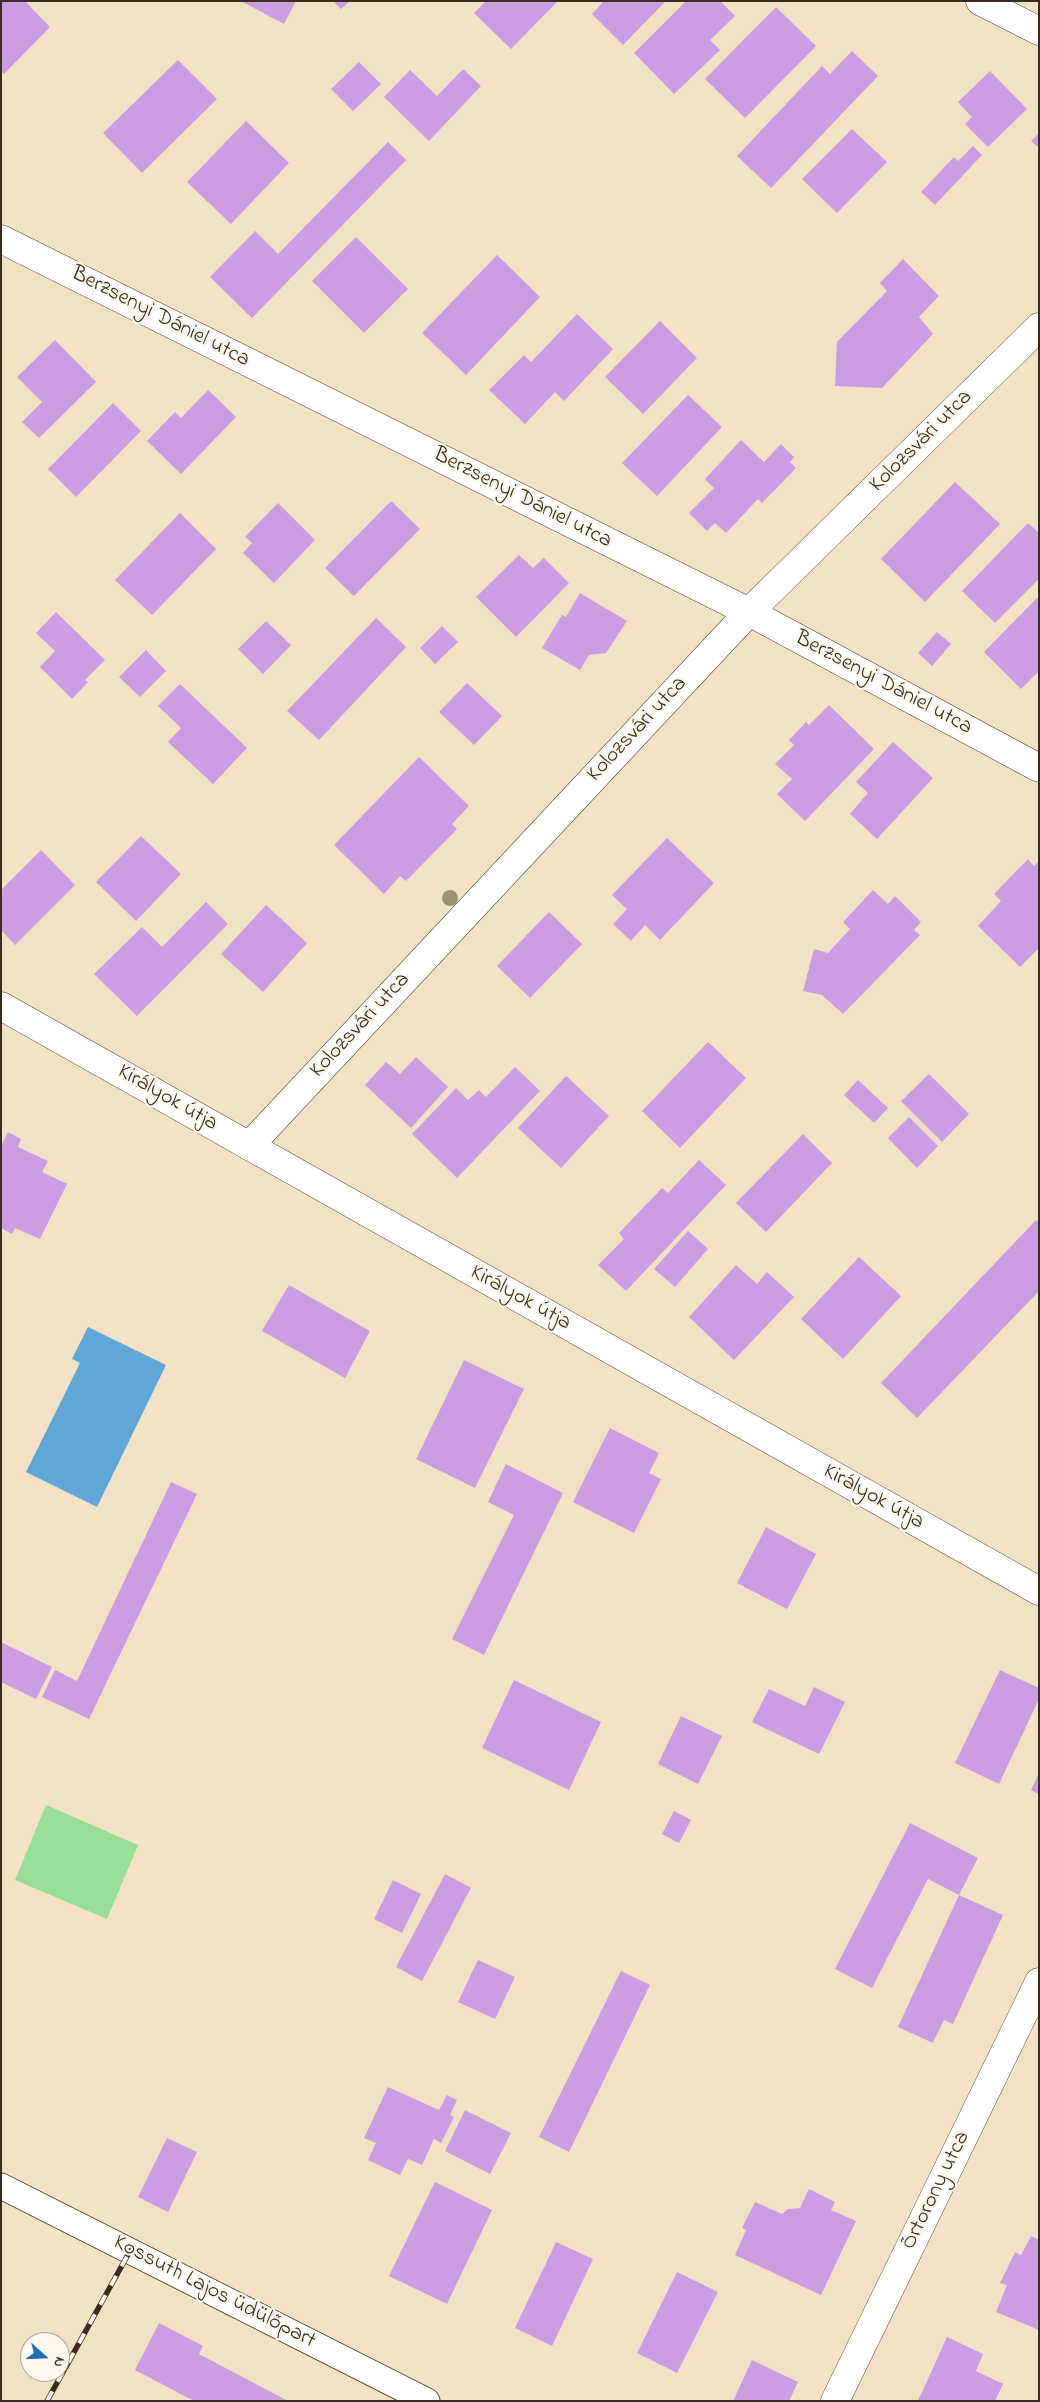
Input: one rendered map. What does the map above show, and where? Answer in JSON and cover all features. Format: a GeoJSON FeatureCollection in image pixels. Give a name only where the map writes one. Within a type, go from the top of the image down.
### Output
{"type":"FeatureCollection","features":[{"type":"Feature","properties":{"kind":"street"},"geometry":{"type":"LineString","coordinates":[[980,1],[1039,31]]}},
{"type":"Feature","properties":{"kind":"street","name":"Berzsenyi Dániel utca"},"geometry":{"type":"LineString","coordinates":[[1,239],[749,612],[1039,768]]}},
{"type":"Feature","properties":{"kind":"street","name":"Kolozsvári utca"},"geometry":{"type":"LineString","coordinates":[[249,1146],[749,612],[1039,327]]}},
{"type":"Feature","properties":{"kind":"street","name":"Királyok útja"},"geometry":{"type":"LineString","coordinates":[[1,1006],[1039,1591]]}},
{"type":"Feature","properties":{"kind":"street","name":"Őrtorony utca"},"geometry":{"type":"LineString","coordinates":[[834,2401],[1039,1982]]}},
{"type":"Feature","properties":{"kind":"street","name":"Kossuth Lajos üdülőpart"},"geometry":{"type":"LineString","coordinates":[[1,2186],[427,2401]]}},
{"type":"Feature","properties":{"kind":"green space"},"geometry":{"type":"Polygon","coordinates":[[[46,1805],[138,1845],[107,1919],[15,1880],[46,1805]]]}},
{"type":"Feature","properties":{"kind":"water"},"geometry":{"type":"Polygon","coordinates":[[[88,1327],[166,1365],[97,1507],[26,1472],[80,1363],[72,1359],[88,1327]]]}},
{"type":"Feature","properties":{"kind":"building"},"geometry":{"type":"Polygon","coordinates":[[[1,1],[25,1],[50,27],[4,74],[1,71],[1,1]]]}},
{"type":"Feature","properties":{"kind":"building"},"geometry":{"type":"Polygon","coordinates":[[[241,1],[296,1],[284,24],[241,1]]]}},
{"type":"Feature","properties":{"kind":"building"},"geometry":{"type":"Polygon","coordinates":[[[333,1],[350,1],[341,9],[333,1]]]}},
{"type":"Feature","properties":{"kind":"building"},"geometry":{"type":"Polygon","coordinates":[[[486,1],[558,1],[511,49],[474,13],[486,1]]]}},
{"type":"Feature","properties":{"kind":"building"},"geometry":{"type":"Polygon","coordinates":[[[604,1],[666,1],[623,45],[592,14],[604,1]]]}},
{"type":"Feature","properties":{"kind":"building"},"geometry":{"type":"Polygon","coordinates":[[[686,1],[720,1],[735,16],[710,40],[720,50],[674,94],[634,53],[686,1]]]}},
{"type":"Feature","properties":{"kind":"building"},"geometry":{"type":"Polygon","coordinates":[[[776,7],[816,46],[745,118],[705,79],[776,7]]]}},
{"type":"Feature","properties":{"kind":"building"},"geometry":{"type":"Polygon","coordinates":[[[852,51],[878,76],[771,188],[737,156],[822,66],[830,74],[852,51]]]}},
{"type":"Feature","properties":{"kind":"building"},"geometry":{"type":"Polygon","coordinates":[[[178,60],[217,99],[142,173],[103,133],[178,60]]]}},
{"type":"Feature","properties":{"kind":"building"},"geometry":{"type":"Polygon","coordinates":[[[359,62],[381,84],[353,111],[331,89],[359,62]]]}},
{"type":"Feature","properties":{"kind":"building"},"geometry":{"type":"Polygon","coordinates":[[[463,69],[481,86],[429,141],[384,97],[410,70],[437,96],[463,69]]]}},
{"type":"Feature","properties":{"kind":"building"},"geometry":{"type":"Polygon","coordinates":[[[990,71],[1027,109],[988,147],[965,124],[972,117],[958,102],[990,71]]]}},
{"type":"Feature","properties":{"kind":"building"},"geometry":{"type":"Polygon","coordinates":[[[246,121],[289,163],[231,224],[187,182],[246,121]]]}},
{"type":"Feature","properties":{"kind":"building"},"geometry":{"type":"Polygon","coordinates":[[[852,129],[887,162],[837,213],[802,179],[852,129]]]}},
{"type":"Feature","properties":{"kind":"building"},"geometry":{"type":"Polygon","coordinates":[[[1039,133],[1039,148],[1031,141],[1039,133]]]}},
{"type":"Feature","properties":{"kind":"building"},"geometry":{"type":"Polygon","coordinates":[[[388,142],[406,160],[252,318],[210,277],[255,231],[278,254],[388,142]]]}},
{"type":"Feature","properties":{"kind":"building"},"geometry":{"type":"Polygon","coordinates":[[[973,146],[982,155],[935,205],[921,192],[954,157],[958,161],[973,146]]]}},
{"type":"Feature","properties":{"kind":"building"},"geometry":{"type":"Polygon","coordinates":[[[356,237],[408,289],[364,333],[312,281],[356,237]]]}},
{"type":"Feature","properties":{"kind":"building"},"geometry":{"type":"Polygon","coordinates":[[[497,255],[540,297],[466,375],[422,333],[497,255]]]}},
{"type":"Feature","properties":{"kind":"building"},"geometry":{"type":"Polygon","coordinates":[[[903,259],[939,296],[919,317],[933,334],[882,388],[835,386],[837,342],[887,291],[880,283],[903,259]]]}},
{"type":"Feature","properties":{"kind":"building"},"geometry":{"type":"Polygon","coordinates":[[[577,314],[613,349],[564,401],[555,392],[525,424],[489,390],[524,355],[531,362],[577,314]]]}},
{"type":"Feature","properties":{"kind":"building"},"geometry":{"type":"Polygon","coordinates":[[[660,321],[697,358],[643,414],[605,377],[660,321]]]}},
{"type":"Feature","properties":{"kind":"building"},"geometry":{"type":"Polygon","coordinates":[[[55,340],[96,382],[39,438],[22,422],[42,402],[17,377],[55,340]]]}},
{"type":"Feature","properties":{"kind":"building"},"geometry":{"type":"Polygon","coordinates":[[[208,390],[236,417],[181,474],[147,441],[175,412],[181,418],[208,390]]]}},
{"type":"Feature","properties":{"kind":"building"},"geometry":{"type":"Polygon","coordinates":[[[688,395],[722,427],[657,496],[622,463],[688,395]]]}},
{"type":"Feature","properties":{"kind":"building"},"geometry":{"type":"Polygon","coordinates":[[[113,403],[141,431],[76,497],[48,469],[113,403]]]}},
{"type":"Feature","properties":{"kind":"building"},"geometry":{"type":"Polygon","coordinates":[[[741,440],[764,462],[781,444],[794,457],[790,462],[796,468],[762,503],[758,499],[726,533],[715,523],[707,531],[689,513],[714,488],[705,479],[741,440]]]}},
{"type":"Feature","properties":{"kind":"building"},"geometry":{"type":"Polygon","coordinates":[[[955,482],[1000,524],[925,602],[881,559],[955,482]]]}},
{"type":"Feature","properties":{"kind":"building"},"geometry":{"type":"Polygon","coordinates":[[[391,501],[420,529],[354,596],[325,568],[391,501]]]}},
{"type":"Feature","properties":{"kind":"building"},"geometry":{"type":"Polygon","coordinates":[[[278,503],[315,540],[274,583],[243,553],[252,543],[245,537],[278,503]]]}},
{"type":"Feature","properties":{"kind":"building"},"geometry":{"type":"Polygon","coordinates":[[[180,513],[216,549],[152,615],[115,580],[180,513]]]}},
{"type":"Feature","properties":{"kind":"building"},"geometry":{"type":"Polygon","coordinates":[[[1028,523],[1039,533],[1039,579],[995,623],[962,591],[1028,523]]]}},
{"type":"Feature","properties":{"kind":"building"},"geometry":{"type":"Polygon","coordinates":[[[519,555],[533,568],[544,558],[569,583],[516,637],[476,597],[519,555]]]}},
{"type":"Feature","properties":{"kind":"building"},"geometry":{"type":"Polygon","coordinates":[[[580,593],[627,621],[606,653],[589,655],[580,670],[542,648],[562,615],[566,617],[580,593]]]}},
{"type":"Feature","properties":{"kind":"building"},"geometry":{"type":"Polygon","coordinates":[[[1037,598],[1039,600],[1039,671],[1021,689],[984,652],[1037,598]]]}},
{"type":"Feature","properties":{"kind":"building"},"geometry":{"type":"Polygon","coordinates":[[[56,612],[105,660],[85,680],[88,682],[72,699],[40,667],[55,651],[36,633],[56,612]]]}},
{"type":"Feature","properties":{"kind":"building"},"geometry":{"type":"Polygon","coordinates":[[[376,618],[406,647],[319,740],[287,711],[376,618]]]}},
{"type":"Feature","properties":{"kind":"building"},"geometry":{"type":"Polygon","coordinates":[[[266,621],[291,645],[263,674],[238,649],[266,621]]]}},
{"type":"Feature","properties":{"kind":"building"},"geometry":{"type":"Polygon","coordinates":[[[442,626],[458,642],[435,664],[420,648],[442,626]]]}},
{"type":"Feature","properties":{"kind":"building"},"geometry":{"type":"Polygon","coordinates":[[[937,632],[951,644],[932,666],[918,653],[937,632]]]}},
{"type":"Feature","properties":{"kind":"building"},"geometry":{"type":"Polygon","coordinates":[[[146,650],[166,671],[140,697],[119,677],[146,650]]]}},
{"type":"Feature","properties":{"kind":"building"},"geometry":{"type":"Polygon","coordinates":[[[467,683],[502,716],[474,745],[439,712],[467,683]]]}},
{"type":"Feature","properties":{"kind":"building"},"geometry":{"type":"Polygon","coordinates":[[[180,684],[247,748],[213,784],[168,742],[181,728],[158,706],[180,684]]]}},
{"type":"Feature","properties":{"kind":"building"},"geometry":{"type":"Polygon","coordinates":[[[829,705],[874,749],[805,821],[777,794],[792,779],[775,764],[794,745],[789,740],[806,722],[809,725],[829,705]]]}},
{"type":"Feature","properties":{"kind":"building"},"geometry":{"type":"Polygon","coordinates":[[[893,742],[933,778],[877,839],[850,814],[868,793],[856,782],[893,742]]]}},
{"type":"Feature","properties":{"kind":"building"},"geometry":{"type":"Polygon","coordinates":[[[419,757],[469,806],[452,824],[457,829],[406,881],[400,876],[384,894],[334,845],[419,757]]]}},
{"type":"Feature","properties":{"kind":"building"},"geometry":{"type":"Polygon","coordinates":[[[141,836],[181,874],[136,921],[96,882],[141,836]]]}},
{"type":"Feature","properties":{"kind":"building"},"geometry":{"type":"Polygon","coordinates":[[[667,838],[714,883],[660,940],[645,925],[631,941],[613,924],[627,909],[612,895],[667,838]]]}},
{"type":"Feature","properties":{"kind":"building"},"geometry":{"type":"Polygon","coordinates":[[[41,850],[75,885],[15,945],[1,930],[1,890],[41,850]]]}},
{"type":"Feature","properties":{"kind":"building"},"geometry":{"type":"Polygon","coordinates":[[[1028,859],[1034,866],[1039,861],[1039,948],[1020,967],[978,926],[1001,901],[994,894],[1028,859]]]}},
{"type":"Feature","properties":{"kind":"building"},"geometry":{"type":"Polygon","coordinates":[[[873,890],[888,904],[895,896],[921,922],[914,930],[920,935],[843,1014],[822,995],[803,991],[814,949],[828,953],[850,929],[843,922],[873,890]]]}},
{"type":"Feature","properties":{"kind":"building"},"geometry":{"type":"Polygon","coordinates":[[[206,902],[228,924],[137,1016],[94,974],[142,927],[162,947],[206,902]]]}},
{"type":"Feature","properties":{"kind":"building"},"geometry":{"type":"Polygon","coordinates":[[[266,905],[307,943],[263,992],[221,954],[266,905]]]}},
{"type":"Feature","properties":{"kind":"building"},"geometry":{"type":"Polygon","coordinates":[[[549,912],[582,944],[530,998],[497,966],[549,912]]]}},
{"type":"Feature","properties":{"kind":"building"},"geometry":{"type":"Polygon","coordinates":[[[708,1042],[746,1078],[680,1148],[642,1111],[708,1042]]]}},
{"type":"Feature","properties":{"kind":"building"},"geometry":{"type":"Polygon","coordinates":[[[416,1057],[448,1087],[411,1128],[365,1085],[386,1062],[400,1074],[416,1057]]]}},
{"type":"Feature","properties":{"kind":"building"},"geometry":{"type":"Polygon","coordinates":[[[515,1067],[540,1091],[457,1178],[412,1134],[456,1088],[468,1100],[479,1090],[486,1097],[515,1067]]]}},
{"type":"Feature","properties":{"kind":"building"},"geometry":{"type":"Polygon","coordinates":[[[929,1074],[969,1114],[942,1142],[901,1101],[929,1074]]]}},
{"type":"Feature","properties":{"kind":"building"},"geometry":{"type":"Polygon","coordinates":[[[566,1076],[609,1116],[561,1168],[518,1128],[566,1076]]]}},
{"type":"Feature","properties":{"kind":"building"},"geometry":{"type":"Polygon","coordinates":[[[858,1080],[888,1108],[874,1123],[844,1095],[858,1080]]]}},
{"type":"Feature","properties":{"kind":"building"},"geometry":{"type":"Polygon","coordinates":[[[909,1117],[938,1146],[917,1168],[888,1138],[909,1117]]]}},
{"type":"Feature","properties":{"kind":"building"},"geometry":{"type":"Polygon","coordinates":[[[8,1132],[21,1139],[18,1147],[48,1161],[42,1172],[67,1184],[40,1239],[15,1228],[12,1234],[1,1228],[1,1146],[8,1132]]]}},
{"type":"Feature","properties":{"kind":"building"},"geometry":{"type":"Polygon","coordinates":[[[803,1134],[832,1163],[766,1232],[736,1203],[803,1134]]]}},
{"type":"Feature","properties":{"kind":"building"},"geometry":{"type":"Polygon","coordinates":[[[699,1160],[726,1185],[626,1291],[598,1265],[624,1239],[619,1233],[662,1188],[668,1193],[699,1160]]]}},
{"type":"Feature","properties":{"kind":"building"},"geometry":{"type":"Polygon","coordinates":[[[1036,1220],[1039,1222],[1039,1291],[917,1418],[881,1383],[1036,1220]]]}},
{"type":"Feature","properties":{"kind":"building"},"geometry":{"type":"Polygon","coordinates":[[[688,1231],[708,1249],[675,1287],[654,1269],[688,1231]]]}},
{"type":"Feature","properties":{"kind":"building"},"geometry":{"type":"Polygon","coordinates":[[[859,1257],[901,1296],[843,1359],[801,1319],[859,1257]]]}},
{"type":"Feature","properties":{"kind":"building"},"geometry":{"type":"Polygon","coordinates":[[[736,1265],[757,1284],[767,1272],[794,1297],[734,1360],[689,1317],[736,1265]]]}},
{"type":"Feature","properties":{"kind":"building"},"geometry":{"type":"Polygon","coordinates":[[[289,1285],[370,1331],[345,1378],[262,1331],[289,1285]]]}},
{"type":"Feature","properties":{"kind":"building"},"geometry":{"type":"Polygon","coordinates":[[[464,1360],[524,1389],[475,1488],[416,1459],[464,1360]]]}},
{"type":"Feature","properties":{"kind":"building"},"geometry":{"type":"Polygon","coordinates":[[[610,1428],[659,1453],[649,1473],[661,1479],[634,1533],[573,1502],[610,1428]]]}},
{"type":"Feature","properties":{"kind":"building"},"geometry":{"type":"Polygon","coordinates":[[[506,1464],[563,1493],[484,1655],[452,1639],[514,1515],[488,1502],[506,1464]]]}},
{"type":"Feature","properties":{"kind":"building"},"geometry":{"type":"Polygon","coordinates":[[[171,1482],[197,1494],[89,1719],[42,1697],[55,1670],[77,1681],[171,1482]]]}},
{"type":"Feature","properties":{"kind":"building"},"geometry":{"type":"Polygon","coordinates":[[[766,1527],[816,1554],[787,1609],[737,1583],[766,1527]]]}},
{"type":"Feature","properties":{"kind":"building"},"geometry":{"type":"Polygon","coordinates":[[[1,1642],[52,1667],[36,1699],[1,1682],[1,1642]]]}},
{"type":"Feature","properties":{"kind":"building"},"geometry":{"type":"Polygon","coordinates":[[[1000,1670],[1039,1688],[1039,1699],[999,1784],[955,1763],[1000,1670]]]}},
{"type":"Feature","properties":{"kind":"building"},"geometry":{"type":"Polygon","coordinates":[[[514,1680],[601,1722],[569,1790],[482,1748],[514,1680]]]}},
{"type":"Feature","properties":{"kind":"building"},"geometry":{"type":"Polygon","coordinates":[[[814,1687],[845,1702],[819,1754],[752,1722],[769,1689],[805,1706],[814,1687]]]}},
{"type":"Feature","properties":{"kind":"building"},"geometry":{"type":"Polygon","coordinates":[[[681,1716],[722,1736],[698,1784],[658,1764],[681,1716]]]}},
{"type":"Feature","properties":{"kind":"building"},"geometry":{"type":"Polygon","coordinates":[[[1039,1773],[1039,1794],[1031,1790],[1039,1773]]]}},
{"type":"Feature","properties":{"kind":"building"},"geometry":{"type":"Polygon","coordinates":[[[674,1811],[691,1820],[679,1843],[662,1834],[674,1811]]]}},
{"type":"Feature","properties":{"kind":"building"},"geometry":{"type":"Polygon","coordinates":[[[910,1823],[978,1858],[959,1895],[928,1879],[872,1988],[835,1969],[910,1823]]]}},
{"type":"Feature","properties":{"kind":"building"},"geometry":{"type":"Polygon","coordinates":[[[445,1874],[471,1888],[422,1981],[396,1967],[445,1874]]]}},
{"type":"Feature","properties":{"kind":"building"},"geometry":{"type":"Polygon","coordinates":[[[393,1880],[421,1894],[402,1933],[374,1919],[393,1880]]]}},
{"type":"Feature","properties":{"kind":"building"},"geometry":{"type":"Polygon","coordinates":[[[959,1895],[1003,1915],[953,2024],[944,2020],[933,2043],[898,2027],[959,1895]]]}},
{"type":"Feature","properties":{"kind":"building"},"geometry":{"type":"Polygon","coordinates":[[[478,1960],[515,1977],[495,2019],[458,2002],[478,1960]]]}},
{"type":"Feature","properties":{"kind":"building"},"geometry":{"type":"Polygon","coordinates":[[[621,1971],[650,1985],[569,2152],[539,2137],[621,1971]]]}},
{"type":"Feature","properties":{"kind":"building"},"geometry":{"type":"Polygon","coordinates":[[[388,2087],[439,2110],[447,2095],[457,2100],[450,2115],[454,2117],[441,2143],[434,2139],[422,2165],[408,2159],[400,2175],[368,2160],[376,2143],[364,2138],[388,2087]]]}},
{"type":"Feature","properties":{"kind":"building"},"geometry":{"type":"Polygon","coordinates":[[[465,2110],[511,2133],[490,2174],[445,2151],[465,2110]]]}},
{"type":"Feature","properties":{"kind":"building"},"geometry":{"type":"Polygon","coordinates":[[[167,2138],[197,2152],[168,2212],[138,2197],[167,2138]]]}},
{"type":"Feature","properties":{"kind":"building"},"geometry":{"type":"Polygon","coordinates":[[[435,2182],[492,2210],[447,2304],[389,2276],[435,2182]]]}},
{"type":"Feature","properties":{"kind":"building"},"geometry":{"type":"Polygon","coordinates":[[[809,2189],[835,2202],[831,2210],[856,2221],[821,2295],[735,2255],[746,2230],[742,2228],[755,2202],[782,2214],[788,2209],[800,2208],[809,2189]]]}},
{"type":"Feature","properties":{"kind":"building"},"geometry":{"type":"Polygon","coordinates":[[[1031,2236],[1039,2240],[1039,2330],[996,2312],[1007,2285],[1000,2283],[1015,2252],[1021,2255],[1031,2236]]]}},
{"type":"Feature","properties":{"kind":"building"},"geometry":{"type":"Polygon","coordinates":[[[556,2242],[593,2259],[552,2346],[515,2328],[556,2242]]]}},
{"type":"Feature","properties":{"kind":"building"},"geometry":{"type":"Polygon","coordinates":[[[677,2272],[718,2292],[677,2373],[637,2353],[677,2272]]]}},
{"type":"Feature","properties":{"kind":"building"},"geometry":{"type":"Polygon","coordinates":[[[159,2323],[203,2346],[199,2354],[288,2401],[194,2401],[135,2370],[159,2323]]]}},
{"type":"Feature","properties":{"kind":"building"},"geometry":{"type":"Polygon","coordinates":[[[947,2337],[983,2354],[976,2371],[1003,2384],[995,2401],[918,2401],[947,2337]]]}},
{"type":"Feature","properties":{"kind":"building"},"geometry":{"type":"Polygon","coordinates":[[[752,2360],[798,2382],[789,2401],[733,2401],[752,2360]]]}},
{"type":"Feature","properties":{"kind":"railway"},"geometry":{"type":"LineString","coordinates":[[47,2401],[130,2251]]}}]}
